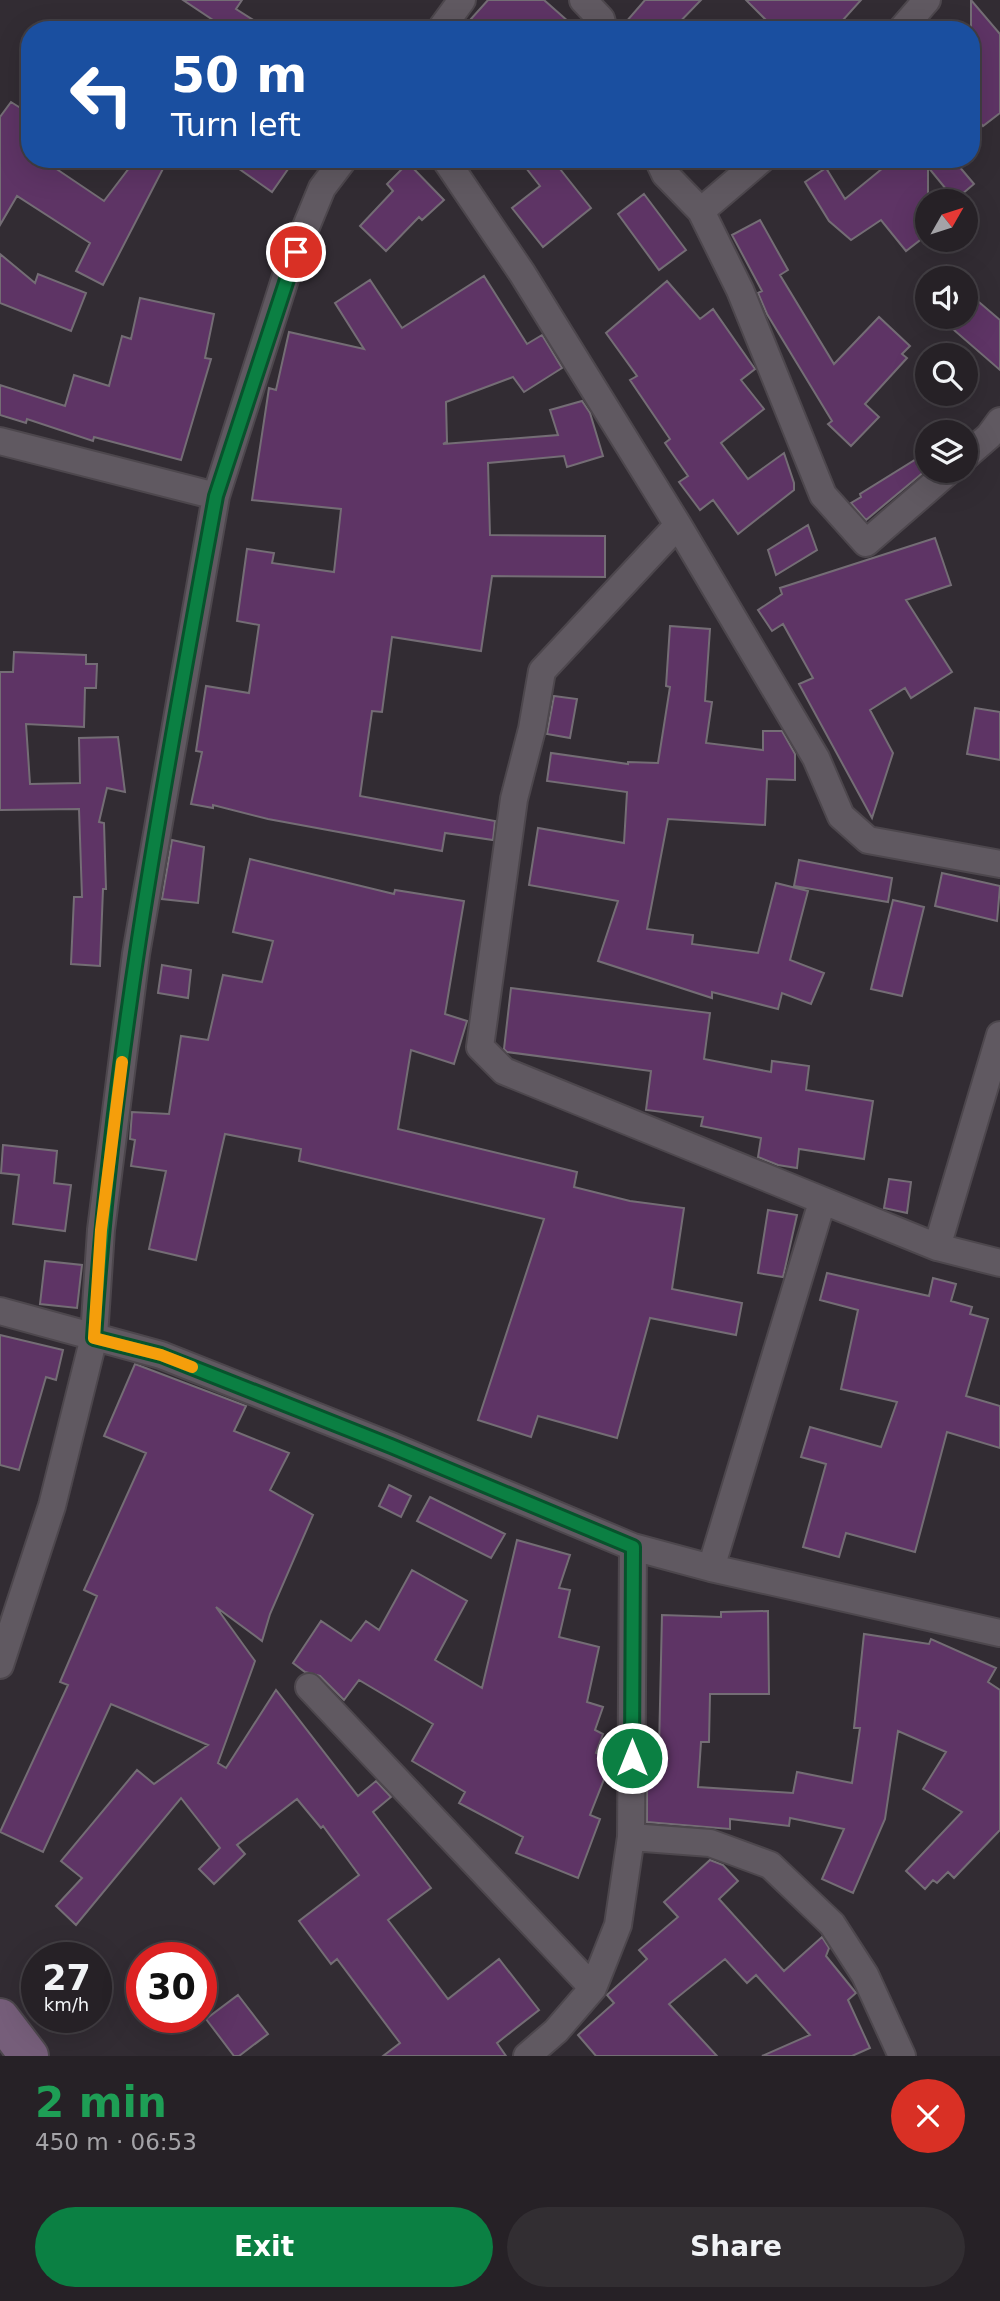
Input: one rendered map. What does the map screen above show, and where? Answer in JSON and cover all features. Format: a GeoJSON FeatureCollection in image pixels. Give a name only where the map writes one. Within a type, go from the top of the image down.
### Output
{"type":"FeatureCollection","features":[{"type":"Feature","properties":{"kind":"street"},"geometry":{"type":"LineString","coordinates":[[447,21],[462,0]]}},
{"type":"Feature","properties":{"kind":"street"},"geometry":{"type":"LineString","coordinates":[[583,0],[602,21]]}},
{"type":"Feature","properties":{"kind":"street"},"geometry":{"type":"LineString","coordinates":[[909,21],[927,0]]}},
{"type":"Feature","properties":{"kind":"street"},"geometry":{"type":"LineString","coordinates":[[0,1665],[52,1506],[94,1338],[101,1230],[136,954],[216,496],[287,273],[323,188],[337,168]]}},
{"type":"Feature","properties":{"kind":"street"},"geometry":{"type":"LineString","coordinates":[[451,168],[522,273],[678,525],[816,758],[841,816],[868,841],[1000,864]]}},
{"type":"Feature","properties":{"kind":"street"},"geometry":{"type":"LineString","coordinates":[[663,168],[665,174],[701,211],[740,290],[823,495],[866,543],[935,483]]}},
{"type":"Feature","properties":{"kind":"street"},"geometry":{"type":"LineString","coordinates":[[701,211],[751,168]]}},
{"type":"Feature","properties":{"kind":"street"},"geometry":{"type":"LineString","coordinates":[[978,446],[1000,421]]}},
{"type":"Feature","properties":{"kind":"street"},"geometry":{"type":"LineString","coordinates":[[0,441],[216,496]]}},
{"type":"Feature","properties":{"kind":"street"},"geometry":{"type":"LineString","coordinates":[[678,525],[542,671],[532,730],[514,799],[480,1047],[504,1071],[937,1247],[1000,1263]]}},
{"type":"Feature","properties":{"kind":"street"},"geometry":{"type":"LineString","coordinates":[[937,1247],[1000,1035]]}},
{"type":"Feature","properties":{"kind":"street"},"geometry":{"type":"LineString","coordinates":[[711,1569],[822,1202]]}},
{"type":"Feature","properties":{"kind":"street"},"geometry":{"type":"LineString","coordinates":[[0,1311],[161,1355],[391,1446],[633,1547],[711,1569],[1000,1633]]}},
{"type":"Feature","properties":{"kind":"street"},"geometry":{"type":"LineString","coordinates":[[527,2056],[556,2031],[593,1988],[618,1925],[631,1837],[633,1547]]}},
{"type":"Feature","properties":{"kind":"street"},"geometry":{"type":"LineString","coordinates":[[309,1687],[593,1988]]}},
{"type":"Feature","properties":{"kind":"street"},"geometry":{"type":"LineString","coordinates":[[631,1837],[710,1843],[770,1865],[832,1924],[865,1975],[902,2056]]}},
{"type":"Feature","properties":{"kind":"street"},"geometry":{"type":"LineString","coordinates":[[0,2018],[29,2056]]}},
{"type":"Feature","properties":{"kind":"building"},"geometry":{"type":"Polygon","coordinates":[[[183,0],[242,0],[236,9],[255,21],[214,21],[183,0]]]}},
{"type":"Feature","properties":{"kind":"building"},"geometry":{"type":"Polygon","coordinates":[[[488,0],[544,0],[568,21],[469,21],[488,0]]]}},
{"type":"Feature","properties":{"kind":"building"},"geometry":{"type":"Polygon","coordinates":[[[645,0],[701,0],[681,21],[627,21],[645,0]]]}},
{"type":"Feature","properties":{"kind":"building"},"geometry":{"type":"Polygon","coordinates":[[[746,0],[861,0],[842,21],[767,21],[746,0]]]}},
{"type":"Feature","properties":{"kind":"building"},"geometry":{"type":"Polygon","coordinates":[[[971,0],[1000,34],[1000,113],[983,126],[980,122],[980,21],[971,21],[971,0]]]}},
{"type":"Feature","properties":{"kind":"building"},"geometry":{"type":"Polygon","coordinates":[[[11,102],[21,108],[21,168],[55,168],[104,201],[129,168],[163,168],[103,285],[76,271],[90,243],[17,196],[0,225],[0,117],[11,102]]]}},
{"type":"Feature","properties":{"kind":"building"},"geometry":{"type":"Polygon","coordinates":[[[238,168],[289,168],[272,192],[238,168]]]}},
{"type":"Feature","properties":{"kind":"building"},"geometry":{"type":"Polygon","coordinates":[[[403,168],[413,168],[444,200],[422,220],[419,217],[386,251],[360,226],[393,191],[387,184],[403,168]]]}},
{"type":"Feature","properties":{"kind":"building"},"geometry":{"type":"Polygon","coordinates":[[[526,168],[559,168],[591,208],[543,247],[512,208],[540,186],[526,168]]]}},
{"type":"Feature","properties":{"kind":"building"},"geometry":{"type":"Polygon","coordinates":[[[826,168],[845,199],[883,168],[928,168],[928,189],[915,189],[915,244],[906,251],[881,220],[851,240],[829,221],[805,182],[826,168]]]}},
{"type":"Feature","properties":{"kind":"building"},"geometry":{"type":"Polygon","coordinates":[[[929,168],[961,168],[974,184],[968,189],[946,189],[929,168]]]}},
{"type":"Feature","properties":{"kind":"building"},"geometry":{"type":"Polygon","coordinates":[[[644,194],[686,250],[659,270],[618,214],[644,194]]]}},
{"type":"Feature","properties":{"kind":"building"},"geometry":{"type":"Polygon","coordinates":[[[760,220],[788,270],[780,275],[834,364],[879,317],[910,346],[902,354],[907,358],[865,404],[879,417],[851,446],[828,424],[832,421],[767,314],[758,293],[762,291],[732,235],[760,220]]]}},
{"type":"Feature","properties":{"kind":"building"},"geometry":{"type":"Polygon","coordinates":[[[0,254],[35,283],[38,274],[86,293],[71,331],[0,303],[0,254]]]}},
{"type":"Feature","properties":{"kind":"building"},"geometry":{"type":"Polygon","coordinates":[[[484,276],[527,344],[542,335],[562,368],[524,392],[513,377],[446,402],[447,442],[443,444],[558,435],[550,410],[582,401],[590,413],[603,456],[567,467],[564,456],[488,463],[490,535],[605,536],[605,577],[492,576],[481,651],[392,637],[382,712],[372,711],[360,796],[495,821],[493,840],[445,833],[442,851],[268,819],[213,805],[213,808],[191,804],[202,752],[196,751],[206,686],[249,693],[259,625],[237,621],[247,549],[274,553],[272,563],[334,572],[341,509],[252,500],[269,388],[276,390],[289,332],[364,349],[335,303],[370,280],[402,328],[484,276]]]}},
{"type":"Feature","properties":{"kind":"building"},"geometry":{"type":"Polygon","coordinates":[[[667,281],[700,319],[713,309],[755,369],[741,380],[764,409],[721,443],[748,479],[784,453],[794,483],[794,490],[738,534],[713,500],[700,510],[679,482],[688,476],[665,443],[670,439],[630,380],[637,376],[606,333],[667,281]]]}},
{"type":"Feature","properties":{"kind":"building"},"geometry":{"type":"Polygon","coordinates":[[[140,298],[214,314],[205,358],[211,359],[181,460],[94,437],[93,441],[27,419],[26,423],[0,415],[0,385],[65,406],[74,375],[109,386],[122,336],[131,339],[140,298]]]}},
{"type":"Feature","properties":{"kind":"building"},"geometry":{"type":"Polygon","coordinates":[[[978,301],[1000,320],[1000,370],[978,351],[978,343],[969,343],[953,329],[978,329],[978,301]]]}},
{"type":"Feature","properties":{"kind":"building"},"geometry":{"type":"Polygon","coordinates":[[[915,460],[915,479],[866,520],[851,503],[861,497],[860,494],[915,460]]]}},
{"type":"Feature","properties":{"kind":"building"},"geometry":{"type":"Polygon","coordinates":[[[808,525],[817,550],[776,575],[768,550],[808,525]]]}},
{"type":"Feature","properties":{"kind":"building"},"geometry":{"type":"Polygon","coordinates":[[[935,538],[951,585],[906,600],[952,672],[911,698],[905,688],[870,710],[893,753],[872,818],[799,684],[813,678],[783,624],[772,631],[758,610],[782,594],[780,588],[935,538]]]}},
{"type":"Feature","properties":{"kind":"building"},"geometry":{"type":"Polygon","coordinates":[[[670,626],[710,629],[705,701],[712,702],[706,743],[763,750],[763,731],[782,731],[795,754],[795,780],[767,779],[765,825],[668,819],[647,929],[693,935],[692,944],[758,953],[776,883],[808,891],[790,960],[824,973],[811,1004],[782,993],[778,1009],[712,992],[712,998],[598,961],[618,901],[529,885],[538,828],[624,843],[627,792],[547,781],[551,753],[628,764],[658,763],[670,687],[666,686],[670,626]]]}},
{"type":"Feature","properties":{"kind":"building"},"geometry":{"type":"Polygon","coordinates":[[[14,652],[86,655],[86,664],[97,664],[96,688],[85,688],[84,727],[26,724],[30,784],[80,783],[79,738],[118,737],[125,792],[107,788],[99,822],[104,823],[106,889],[103,889],[100,966],[71,964],[74,897],[82,897],[79,809],[0,810],[0,672],[13,672],[14,652]]]}},
{"type":"Feature","properties":{"kind":"building"},"geometry":{"type":"Polygon","coordinates":[[[554,696],[577,699],[570,738],[547,734],[554,696]]]}},
{"type":"Feature","properties":{"kind":"building"},"geometry":{"type":"Polygon","coordinates":[[[975,708],[1000,712],[1000,760],[967,754],[975,708]]]}},
{"type":"Feature","properties":{"kind":"building"},"geometry":{"type":"Polygon","coordinates":[[[172,840],[204,847],[198,903],[162,899],[172,840]]]}},
{"type":"Feature","properties":{"kind":"building"},"geometry":{"type":"Polygon","coordinates":[[[250,859],[394,894],[395,890],[464,901],[445,1014],[467,1021],[454,1064],[411,1050],[398,1129],[577,1172],[574,1187],[630,1201],[684,1208],[672,1289],[742,1303],[736,1335],[650,1318],[617,1438],[538,1416],[531,1437],[478,1420],[544,1219],[299,1161],[301,1149],[225,1134],[196,1260],[149,1249],[166,1171],[131,1166],[135,1140],[130,1139],[132,1112],[169,1114],[181,1036],[208,1040],[223,975],[262,982],[273,941],[233,932],[250,859]]]}},
{"type":"Feature","properties":{"kind":"building"},"geometry":{"type":"Polygon","coordinates":[[[799,860],[892,878],[888,902],[794,886],[799,860]]]}},
{"type":"Feature","properties":{"kind":"building"},"geometry":{"type":"Polygon","coordinates":[[[942,873],[1000,886],[997,921],[935,906],[942,873]]]}},
{"type":"Feature","properties":{"kind":"building"},"geometry":{"type":"Polygon","coordinates":[[[893,900],[924,907],[902,996],[871,989],[893,900]]]}},
{"type":"Feature","properties":{"kind":"building"},"geometry":{"type":"Polygon","coordinates":[[[162,965],[191,970],[188,998],[158,993],[162,965]]]}},
{"type":"Feature","properties":{"kind":"building"},"geometry":{"type":"Polygon","coordinates":[[[511,988],[710,1013],[704,1059],[771,1072],[772,1061],[809,1066],[806,1090],[873,1101],[864,1159],[799,1149],[797,1168],[778,1165],[758,1157],[761,1138],[701,1126],[703,1117],[646,1110],[651,1071],[507,1052],[504,1049],[511,988]]]}},
{"type":"Feature","properties":{"kind":"building"},"geometry":{"type":"Polygon","coordinates":[[[3,1145],[57,1151],[54,1183],[71,1185],[65,1231],[13,1224],[19,1175],[1,1173],[3,1145]]]}},
{"type":"Feature","properties":{"kind":"building"},"geometry":{"type":"Polygon","coordinates":[[[889,1179],[911,1182],[907,1213],[884,1208],[889,1179]]]}},
{"type":"Feature","properties":{"kind":"building"},"geometry":{"type":"Polygon","coordinates":[[[768,1210],[797,1215],[783,1277],[758,1273],[768,1210]]]}},
{"type":"Feature","properties":{"kind":"building"},"geometry":{"type":"Polygon","coordinates":[[[45,1261],[82,1265],[77,1308],[40,1304],[45,1261]]]}},
{"type":"Feature","properties":{"kind":"building"},"geometry":{"type":"Polygon","coordinates":[[[827,1273],[929,1296],[933,1278],[956,1284],[951,1301],[972,1307],[970,1314],[988,1319],[966,1396],[1000,1406],[1000,1448],[947,1432],[915,1552],[846,1533],[839,1557],[803,1547],[826,1464],[801,1457],[810,1427],[881,1447],[897,1402],[841,1389],[858,1310],[820,1300],[827,1273]]]}},
{"type":"Feature","properties":{"kind":"building"},"geometry":{"type":"Polygon","coordinates":[[[0,1335],[63,1350],[56,1380],[46,1377],[19,1470],[0,1465],[0,1335]]]}},
{"type":"Feature","properties":{"kind":"building"},"geometry":{"type":"Polygon","coordinates":[[[135,1364],[246,1406],[234,1431],[289,1453],[270,1490],[313,1515],[270,1614],[262,1641],[216,1607],[255,1661],[218,1763],[226,1768],[276,1690],[358,1796],[376,1781],[391,1797],[373,1812],[431,1888],[388,1920],[448,1999],[499,1959],[539,2010],[497,2043],[506,2056],[383,2056],[400,2043],[337,1959],[331,1964],[299,1921],[359,1875],[323,1826],[321,1828],[297,1799],[237,1845],[245,1854],[214,1884],[199,1869],[220,1848],[181,1798],[76,1925],[56,1906],[82,1878],[61,1861],[137,1770],[154,1784],[208,1745],[111,1704],[43,1852],[0,1832],[68,1685],[60,1682],[97,1596],[84,1590],[146,1453],[104,1436],[135,1364]]]}},
{"type":"Feature","properties":{"kind":"building"},"geometry":{"type":"Polygon","coordinates":[[[389,1485],[411,1496],[401,1517],[379,1506],[389,1485]]]}},
{"type":"Feature","properties":{"kind":"building"},"geometry":{"type":"Polygon","coordinates":[[[430,1497],[505,1534],[491,1558],[417,1521],[430,1497]]]}},
{"type":"Feature","properties":{"kind":"building"},"geometry":{"type":"Polygon","coordinates":[[[517,1540],[570,1555],[559,1588],[570,1590],[559,1637],[599,1647],[587,1702],[603,1707],[595,1730],[603,1734],[596,1753],[612,1759],[590,1815],[600,1819],[578,1878],[516,1853],[523,1837],[459,1803],[465,1792],[412,1761],[433,1724],[359,1680],[344,1700],[320,1676],[305,1672],[293,1663],[321,1621],[351,1641],[366,1621],[379,1630],[412,1570],[467,1601],[435,1660],[482,1688],[517,1540]]]}},
{"type":"Feature","properties":{"kind":"building"},"geometry":{"type":"Polygon","coordinates":[[[768,1611],[769,1694],[710,1694],[709,1742],[701,1742],[698,1787],[793,1793],[797,1772],[852,1783],[860,1728],[854,1728],[864,1634],[929,1644],[931,1639],[996,1668],[988,1682],[1000,1690],[1000,1830],[954,1878],[948,1872],[937,1883],[933,1880],[925,1889],[906,1871],[962,1812],[923,1789],[946,1752],[898,1731],[885,1819],[853,1893],[822,1879],[844,1829],[790,1818],[789,1826],[730,1819],[730,1829],[647,1822],[647,1773],[651,1775],[653,1749],[659,1749],[662,1615],[721,1617],[721,1612],[768,1611]]]}},
{"type":"Feature","properties":{"kind":"building"},"geometry":{"type":"Polygon","coordinates":[[[710,1860],[723,1865],[738,1881],[719,1899],[784,1971],[822,1937],[829,1948],[826,1956],[856,1993],[848,2000],[870,2048],[852,2056],[762,2056],[810,2035],[756,1975],[747,1983],[725,1959],[669,2004],[717,2056],[596,2056],[578,2035],[614,2003],[607,1995],[647,1959],[639,1950],[678,1917],[664,1902],[710,1860]]]}},
{"type":"Feature","properties":{"kind":"building"},"geometry":{"type":"Polygon","coordinates":[[[238,1995],[268,2034],[239,2056],[234,2056],[217,2033],[217,2011],[238,1995]]]}},
{"type":"Feature","properties":{"kind":"slow traffic"},"geometry":{"type":"LineString","coordinates":[[122,1062],[101,1230],[94,1338],[161,1355],[192,1367]]}},
{"type":"Feature","properties":{"kind":"route"},"geometry":{"type":"LineString","coordinates":[[296,252],[216,496],[179,694],[136,954],[101,1230],[94,1338],[161,1355],[391,1446],[633,1547],[632,1758]]}}]}
